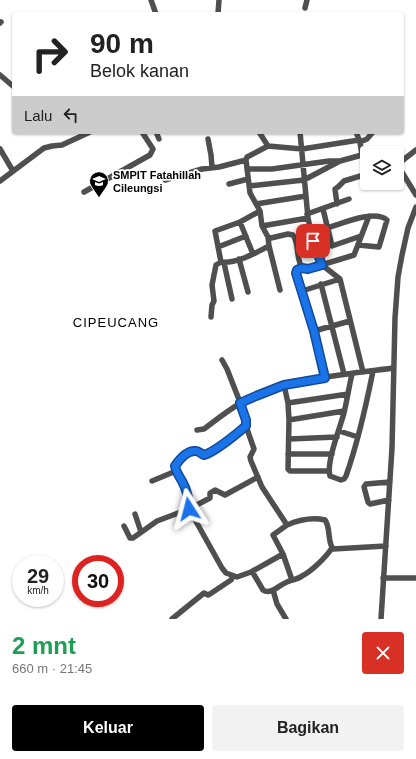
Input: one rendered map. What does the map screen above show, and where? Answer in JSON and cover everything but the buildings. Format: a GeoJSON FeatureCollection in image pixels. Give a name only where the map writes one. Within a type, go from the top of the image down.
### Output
{"type":"FeatureCollection","features":[{"type":"Feature","properties":{"kind":"street"},"geometry":{"type":"LineString","coordinates":[[151,0],[155,12]]}},
{"type":"Feature","properties":{"kind":"street"},"geometry":{"type":"LineString","coordinates":[[218,12],[219,0]]}},
{"type":"Feature","properties":{"kind":"street"},"geometry":{"type":"LineString","coordinates":[[305,8],[307,0]]}},
{"type":"Feature","properties":{"kind":"street"},"geometry":{"type":"LineString","coordinates":[[0,75],[12,85]]}},
{"type":"Feature","properties":{"kind":"street"},"geometry":{"type":"LineString","coordinates":[[0,181],[44,148],[62,145],[86,134]]}},
{"type":"Feature","properties":{"kind":"street"},"geometry":{"type":"LineString","coordinates":[[84,192],[150,155],[153,150],[143,134]]}},
{"type":"Feature","properties":{"kind":"street"},"geometry":{"type":"LineString","coordinates":[[157,134],[160,139]]}},
{"type":"Feature","properties":{"kind":"street"},"geometry":{"type":"LineString","coordinates":[[260,134],[268,146]]}},
{"type":"Feature","properties":{"kind":"street"},"geometry":{"type":"LineString","coordinates":[[300,134],[307,216],[313,241],[322,265],[340,279],[363,372]]}},
{"type":"Feature","properties":{"kind":"street"},"geometry":{"type":"LineString","coordinates":[[249,186],[304,180],[340,161],[362,155],[360,141],[357,134]]}},
{"type":"Feature","properties":{"kind":"street"},"geometry":{"type":"LineString","coordinates":[[280,290],[268,237],[262,226],[260,211],[250,193],[246,160],[249,154],[268,146],[302,149],[360,141],[367,139],[371,134]]}},
{"type":"Feature","properties":{"kind":"street"},"geometry":{"type":"LineString","coordinates":[[208,140],[212,167]]}},
{"type":"Feature","properties":{"kind":"street"},"geometry":{"type":"LineString","coordinates":[[0,149],[13,171]]}},
{"type":"Feature","properties":{"kind":"street"},"geometry":{"type":"LineString","coordinates":[[404,159],[416,150]]}},
{"type":"Feature","properties":{"kind":"street"},"geometry":{"type":"LineString","coordinates":[[165,180],[202,169],[219,167],[246,160]]}},
{"type":"Feature","properties":{"kind":"street"},"geometry":{"type":"LineString","coordinates":[[247,169],[272,169],[335,160],[340,161]]}},
{"type":"Feature","properties":{"kind":"street"},"geometry":{"type":"LineString","coordinates":[[404,174],[416,195]]}},
{"type":"Feature","properties":{"kind":"street"},"geometry":{"type":"LineString","coordinates":[[337,204],[334,190],[344,181],[360,176]]}},
{"type":"Feature","properties":{"kind":"street"},"geometry":{"type":"LineString","coordinates":[[229,184],[248,179]]}},
{"type":"Feature","properties":{"kind":"street"},"geometry":{"type":"LineString","coordinates":[[256,204],[306,196]]}},
{"type":"Feature","properties":{"kind":"street"},"geometry":{"type":"LineString","coordinates":[[262,226],[307,216],[349,200]]}},
{"type":"Feature","properties":{"kind":"street"},"geometry":{"type":"LineString","coordinates":[[381,619],[392,448],[393,368],[398,277],[408,228],[416,207]]}},
{"type":"Feature","properties":{"kind":"street"},"geometry":{"type":"LineString","coordinates":[[323,209],[332,246],[361,236]]}},
{"type":"Feature","properties":{"kind":"street"},"geometry":{"type":"LineString","coordinates":[[232,299],[215,231],[240,222],[260,211]]}},
{"type":"Feature","properties":{"kind":"street"},"geometry":{"type":"LineString","coordinates":[[327,228],[369,216],[382,217],[387,220],[378,248],[358,245]]}},
{"type":"Feature","properties":{"kind":"street"},"geometry":{"type":"LineString","coordinates":[[325,378],[314,331],[296,272],[302,268],[308,269],[354,255],[369,216]]}},
{"type":"Feature","properties":{"kind":"street"},"geometry":{"type":"LineString","coordinates":[[240,222],[253,254]]}},
{"type":"Feature","properties":{"kind":"street"},"geometry":{"type":"LineString","coordinates":[[268,237],[270,238],[288,234],[293,235],[296,239],[299,260],[302,268]]}},
{"type":"Feature","properties":{"kind":"street"},"geometry":{"type":"LineString","coordinates":[[218,247],[246,236]]}},
{"type":"Feature","properties":{"kind":"street"},"geometry":{"type":"LineString","coordinates":[[211,317],[212,305],[214,301],[212,288],[215,267],[222,262],[239,259],[269,246]]}},
{"type":"Feature","properties":{"kind":"street"},"geometry":{"type":"LineString","coordinates":[[239,259],[248,292]]}},
{"type":"Feature","properties":{"kind":"street"},"geometry":{"type":"LineString","coordinates":[[302,291],[340,279]]}},
{"type":"Feature","properties":{"kind":"street"},"geometry":{"type":"LineString","coordinates":[[321,284],[344,374]]}},
{"type":"Feature","properties":{"kind":"street"},"geometry":{"type":"LineString","coordinates":[[314,331],[350,321]]}},
{"type":"Feature","properties":{"kind":"street"},"geometry":{"type":"LineString","coordinates":[[222,360],[227,369],[246,420],[246,426],[254,449],[250,457],[262,487],[287,525]]}},
{"type":"Feature","properties":{"kind":"street"},"geometry":{"type":"LineString","coordinates":[[197,430],[204,429],[240,403],[284,385],[344,374],[393,368]]}},
{"type":"Feature","properties":{"kind":"street"},"geometry":{"type":"LineString","coordinates":[[352,374],[329,471],[329,475],[340,480],[345,478],[358,437],[373,371]]}},
{"type":"Feature","properties":{"kind":"street"},"geometry":{"type":"LineString","coordinates":[[284,385],[288,404],[289,420],[288,468],[290,470],[329,471]]}},
{"type":"Feature","properties":{"kind":"street"},"geometry":{"type":"LineString","coordinates":[[288,404],[348,394]]}},
{"type":"Feature","properties":{"kind":"street"},"geometry":{"type":"LineString","coordinates":[[289,420],[344,411]]}},
{"type":"Feature","properties":{"kind":"street"},"geometry":{"type":"LineString","coordinates":[[246,426],[225,443],[208,454],[202,454],[196,450],[184,455],[175,466],[176,471],[188,496],[189,509],[209,543],[217,562],[226,573],[233,576],[241,576],[283,554]]}},
{"type":"Feature","properties":{"kind":"street"},"geometry":{"type":"LineString","coordinates":[[289,439],[338,434],[358,437]]}},
{"type":"Feature","properties":{"kind":"street"},"geometry":{"type":"LineString","coordinates":[[288,454],[332,454]]}},
{"type":"Feature","properties":{"kind":"street"},"geometry":{"type":"LineString","coordinates":[[152,481],[176,471]]}},
{"type":"Feature","properties":{"kind":"street"},"geometry":{"type":"LineString","coordinates":[[124,526],[131,538],[157,521],[189,509],[210,498],[210,493],[215,490],[225,495],[258,477]]}},
{"type":"Feature","properties":{"kind":"street"},"geometry":{"type":"LineString","coordinates":[[389,500],[370,504],[368,502],[364,487],[366,484],[390,482]]}},
{"type":"Feature","properties":{"kind":"street"},"geometry":{"type":"LineString","coordinates":[[135,514],[141,532]]}},
{"type":"Feature","properties":{"kind":"street"},"geometry":{"type":"LineString","coordinates":[[292,580],[283,554],[273,535],[287,525],[296,521],[310,519],[325,520],[332,548]]}},
{"type":"Feature","properties":{"kind":"street"},"geometry":{"type":"LineString","coordinates":[[332,548],[386,546]]}},
{"type":"Feature","properties":{"kind":"street"},"geometry":{"type":"LineString","coordinates":[[251,572],[263,590],[267,592],[302,576],[322,560],[332,548]]}},
{"type":"Feature","properties":{"kind":"street"},"geometry":{"type":"LineString","coordinates":[[172,619],[203,593],[208,595],[210,594],[231,580],[233,576]]}},
{"type":"Feature","properties":{"kind":"street"},"geometry":{"type":"LineString","coordinates":[[383,578],[416,578]]}},
{"type":"Feature","properties":{"kind":"street"},"geometry":{"type":"LineString","coordinates":[[273,590],[277,604],[286,619]]}},
{"type":"Feature","properties":{"kind":"place","name":"SMPIT Fatahillah Cileungsi"},"geometry":{"type":"Point","coordinates":[99,198]}},
{"type":"Feature","properties":{"kind":"district","name":"CIPEUCANG"},"geometry":{"type":"Point","coordinates":[116,322]}},
{"type":"Feature","properties":{"kind":"route"},"geometry":{"type":"LineString","coordinates":[[189,509],[188,496],[175,466],[184,455],[196,450],[204,455],[208,454],[225,443],[246,426],[246,420],[240,403],[284,385],[325,378],[314,331],[296,273],[297,270],[302,268],[305,270],[322,265],[313,241]]}}]}
